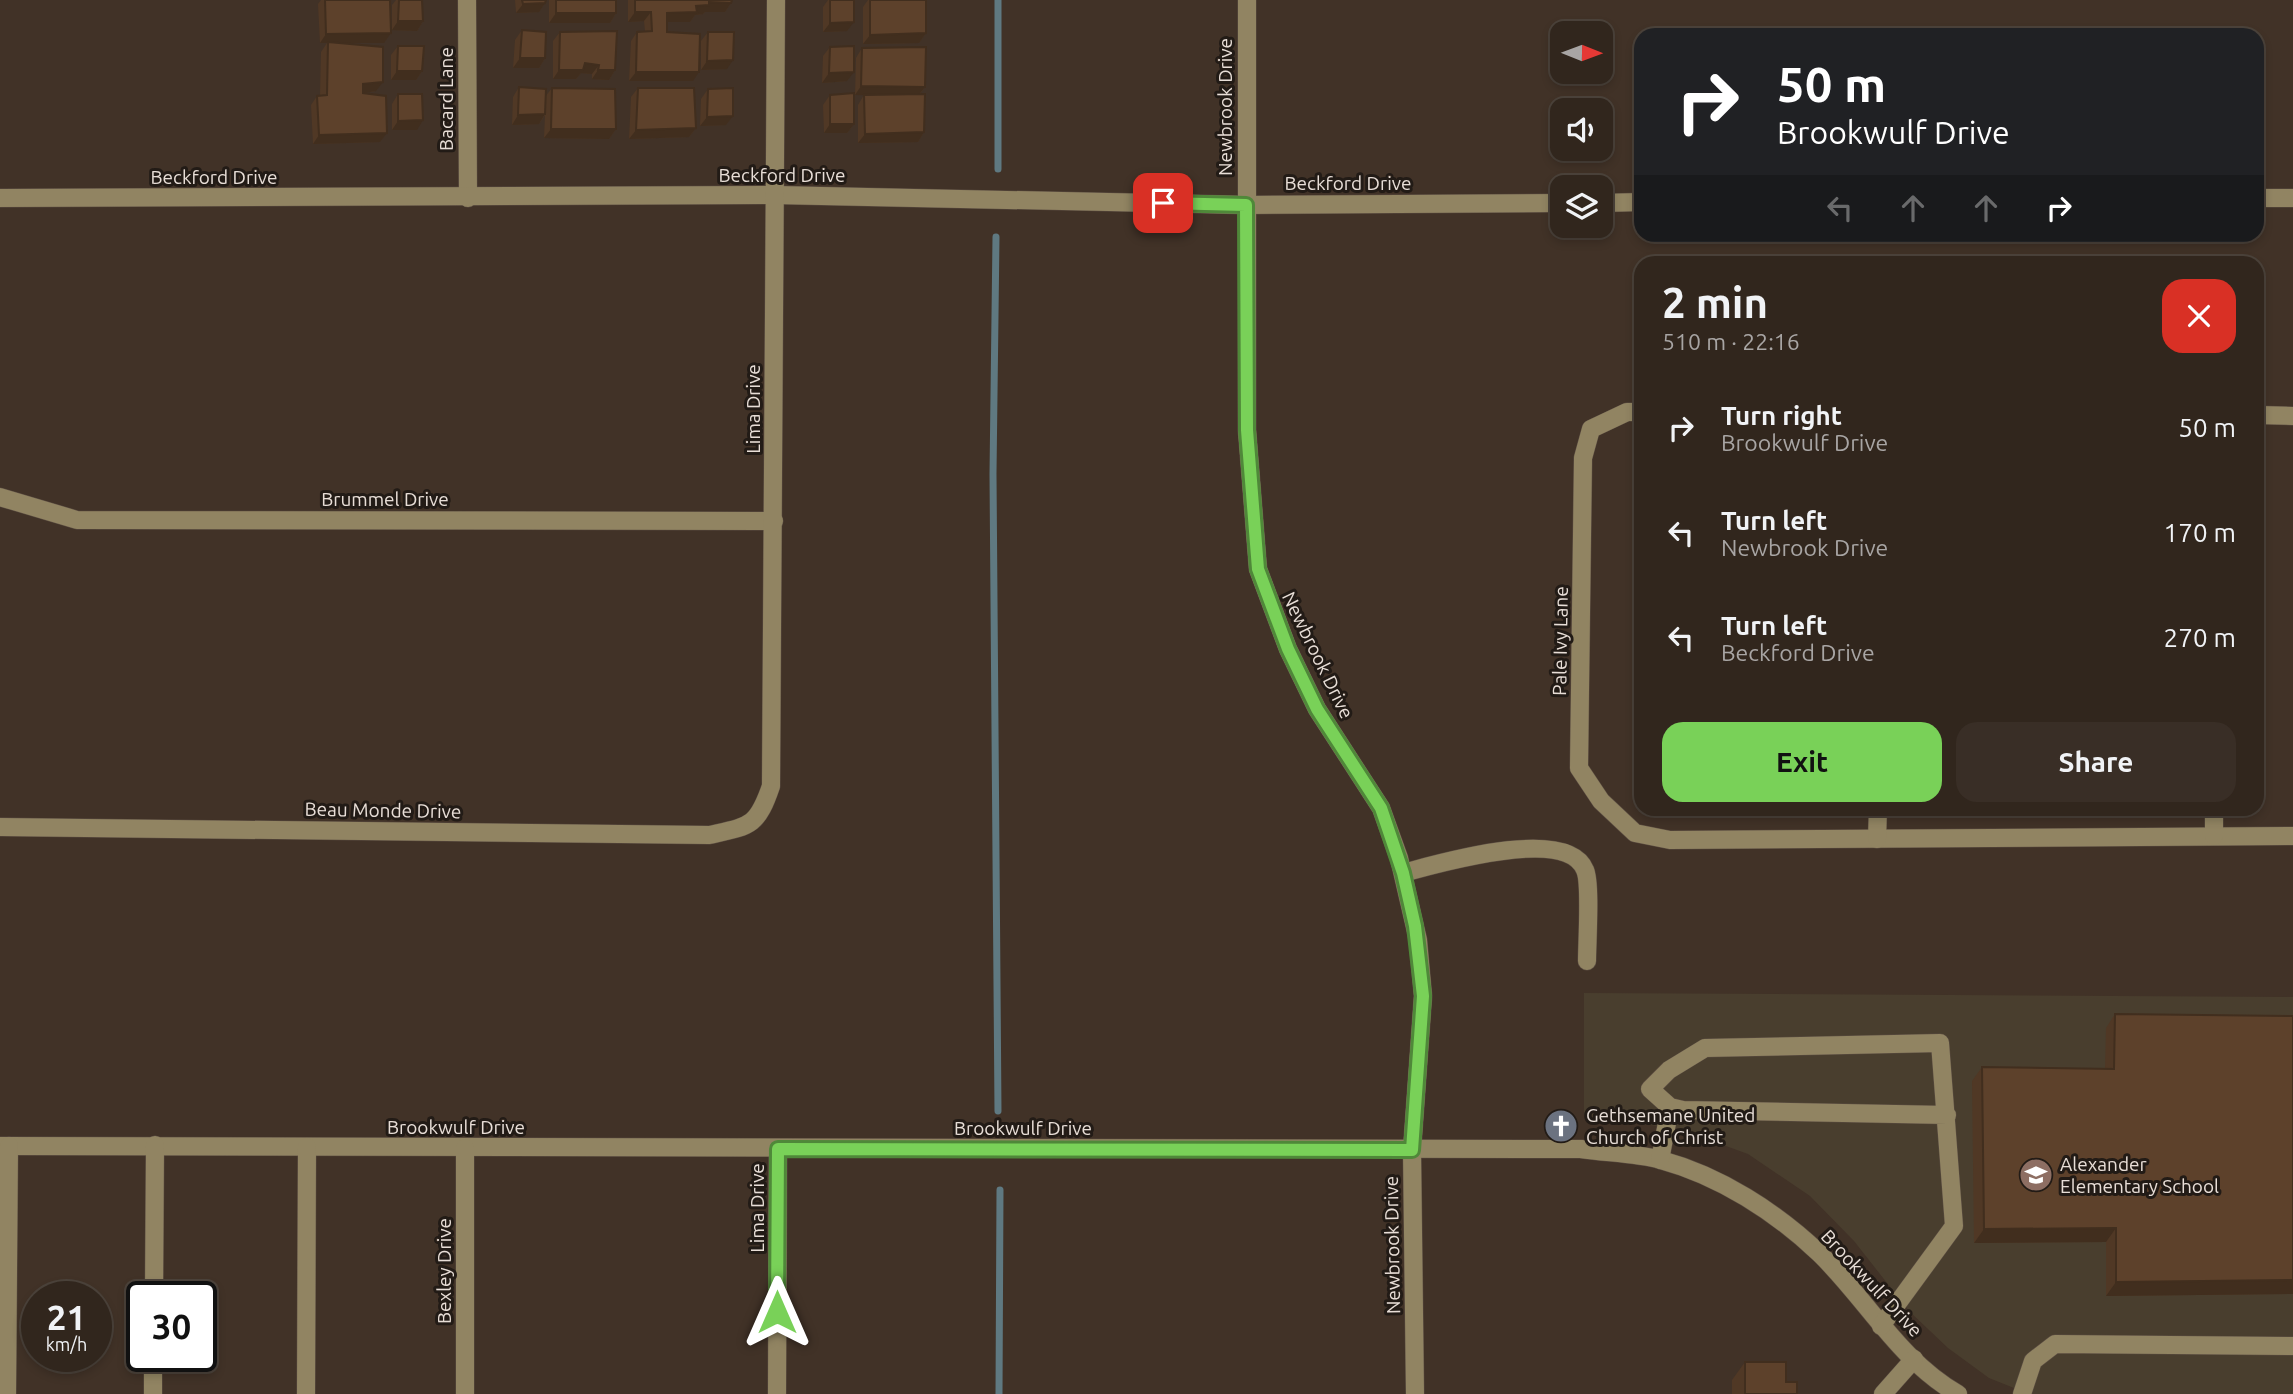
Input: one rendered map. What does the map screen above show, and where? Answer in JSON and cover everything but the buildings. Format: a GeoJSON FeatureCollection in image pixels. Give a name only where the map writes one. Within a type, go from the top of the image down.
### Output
{"type":"FeatureCollection","features":[{"type":"Feature","properties":{"kind":"street","name":"Bacard Lane"},"geometry":{"type":"LineString","coordinates":[[467,0],[468,198]]}},
{"type":"Feature","properties":{"kind":"street","name":"Lima Drive"},"geometry":{"type":"LineString","coordinates":[[761,816],[771,786],[776,0]]}},
{"type":"Feature","properties":{"kind":"street","name":"Newbrook Drive"},"geometry":{"type":"LineString","coordinates":[[1247,0],[1247,430],[1258,569],[1288,649],[1317,709],[1381,808],[1403,873],[1418,940],[1423,996],[1412,1150],[1415,1394]]}},
{"type":"Feature","properties":{"kind":"street","name":"Beckford Drive"},"geometry":{"type":"LineString","coordinates":[[0,198],[775,195],[1246,205],[1550,203]]}},
{"type":"Feature","properties":{"kind":"street"},"geometry":{"type":"LineString","coordinates":[[2264,198],[2293,198]]}},
{"type":"Feature","properties":{"kind":"street"},"geometry":{"type":"LineString","coordinates":[[1613,202],[1634,202]]}},
{"type":"Feature","properties":{"kind":"street","name":"Pale Ivy Lane"},"geometry":{"type":"LineString","coordinates":[[1634,412],[1627,412],[1591,429],[1583,458],[1579,768],[1601,801],[1635,833],[1671,839],[1877,839]]}},
{"type":"Feature","properties":{"kind":"street"},"geometry":{"type":"LineString","coordinates":[[2264,415],[2293,415]]}},
{"type":"Feature","properties":{"kind":"street","name":"Brummel Drive"},"geometry":{"type":"LineString","coordinates":[[0,498],[77,520],[774,521]]}},
{"type":"Feature","properties":{"kind":"street","name":"Beau Monde Drive"},"geometry":{"type":"LineString","coordinates":[[0,827],[709,835],[740,828],[761,816]]}},
{"type":"Feature","properties":{"kind":"street"},"geometry":{"type":"LineString","coordinates":[[1878,816],[1877,839],[2293,836]]}},
{"type":"Feature","properties":{"kind":"street"},"geometry":{"type":"LineString","coordinates":[[2214,816],[2214,836]]}},
{"type":"Feature","properties":{"kind":"street"},"geometry":{"type":"LineString","coordinates":[[1403,873],[1479,853],[1545,850],[1575,857],[1586,871],[1587,961]]}},
{"type":"Feature","properties":{"kind":"street"},"geometry":{"type":"LineString","coordinates":[[1881,1326],[1954,1226],[1947,1115],[1940,1043],[1706,1048],[1669,1070],[1650,1089],[1670,1107],[1684,1110],[1947,1115]]}},
{"type":"Feature","properties":{"kind":"street"},"geometry":{"type":"LineString","coordinates":[[1660,1160],[1670,1107]]}},
{"type":"Feature","properties":{"kind":"street"},"geometry":{"type":"LineString","coordinates":[[154,1281],[155,1145]]}},
{"type":"Feature","properties":{"kind":"street"},"geometry":{"type":"LineString","coordinates":[[4,1146],[7,1394]]}},
{"type":"Feature","properties":{"kind":"street","name":"Brookwulf Drive"},"geometry":{"type":"LineString","coordinates":[[4,1146],[1581,1150],[1660,1160],[1746,1195],[1821,1254],[1881,1326],[1937,1382],[1958,1394]]}},
{"type":"Feature","properties":{"kind":"street"},"geometry":{"type":"LineString","coordinates":[[306,1394],[307,1147]]}},
{"type":"Feature","properties":{"kind":"street","name":"Bexley Drive"},"geometry":{"type":"LineString","coordinates":[[465,1148],[465,1394]]}},
{"type":"Feature","properties":{"kind":"street","name":"Lima Drive"},"geometry":{"type":"LineString","coordinates":[[776,1394],[778,1149]]}},
{"type":"Feature","properties":{"kind":"street"},"geometry":{"type":"LineString","coordinates":[[2022,1394],[2033,1361],[2056,1344],[2293,1346]]}},
{"type":"Feature","properties":{"kind":"street"},"geometry":{"type":"LineString","coordinates":[[1883,1394],[1914,1359]]}},
{"type":"Feature","properties":{"kind":"street"},"geometry":{"type":"LineString","coordinates":[[153,1372],[153,1394]]}},
{"type":"Feature","properties":{"kind":"shaded area","name":"Alexander Elementary School"},"geometry":{"type":"Polygon","coordinates":[[[1584,993],[2293,997],[2293,1394],[2029,1394],[1989,1378],[1948,1348],[1909,1311],[1854,1241],[1810,1196],[1748,1154],[1679,1129],[1584,1116],[1584,993]]]}},
{"type":"Feature","properties":{"kind":"waterway"},"geometry":{"type":"LineString","coordinates":[[998,0],[998,169]]}},
{"type":"Feature","properties":{"kind":"waterway"},"geometry":{"type":"LineString","coordinates":[[996,237],[993,474],[998,1111]]}},
{"type":"Feature","properties":{"kind":"waterway"},"geometry":{"type":"LineString","coordinates":[[999,1394],[1000,1190]]}},
{"type":"Feature","properties":{"kind":"place","name":"Gethsemane United Church of Christ"},"geometry":{"type":"Point","coordinates":[1561,1126]}},
{"type":"Feature","properties":{"kind":"place","name":"Alexander Elementary School"},"geometry":{"type":"Point","coordinates":[2036,1175]}},
{"type":"Feature","properties":{"kind":"route"},"geometry":{"type":"LineString","coordinates":[[777,1312],[778,1149],[1412,1150],[1423,996],[1418,940],[1403,873],[1381,808],[1317,709],[1288,649],[1258,569],[1247,430],[1246,205],[1163,203]]}}]}
